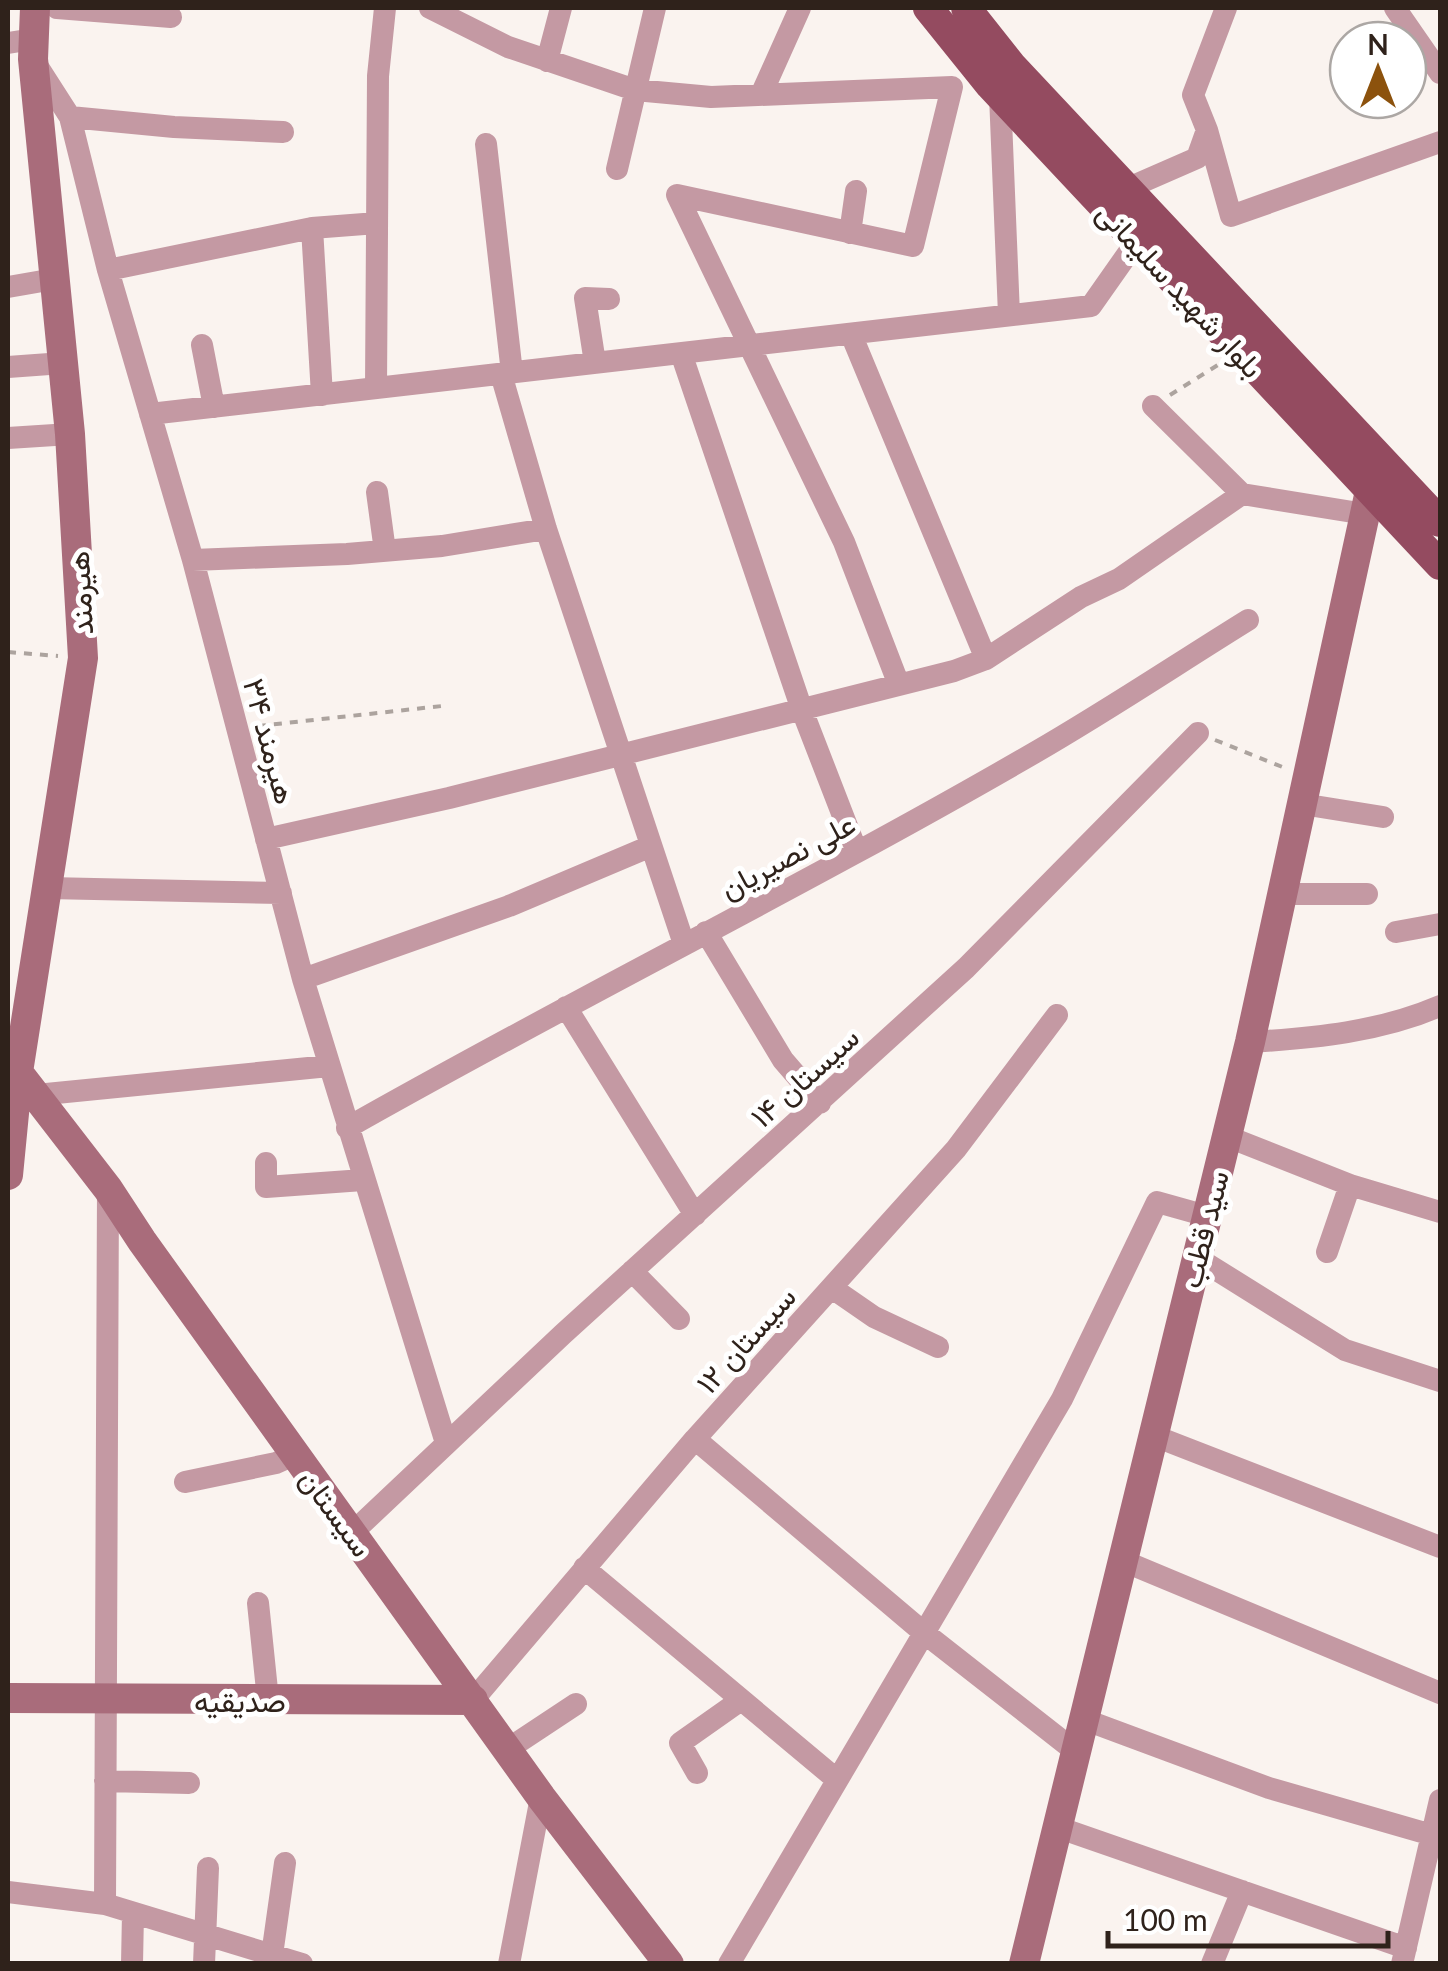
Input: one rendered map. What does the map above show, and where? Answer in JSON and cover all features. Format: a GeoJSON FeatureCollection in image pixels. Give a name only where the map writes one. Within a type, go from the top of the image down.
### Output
{"type":"FeatureCollection","features":[{"type":"Feature","properties":{"kind":"main road","name":"بلوار شهید سلیمانی"},"geometry":{"type":"LineString","coordinates":[[928,8],[1000,96],[1239,352],[1368,502],[1440,564]]}},
{"type":"Feature","properties":{"kind":"main road","name":"بلوار شهید سلیمانی"},"geometry":{"type":"LineString","coordinates":[[966,8],[1012,66],[1440,522]]}},
{"type":"Feature","properties":{"kind":"street","name":"هیرمند"},"geometry":{"type":"LineString","coordinates":[[8,1175],[17,1074],[82,658],[70,434],[24,47],[34,8]]}},
{"type":"Feature","properties":{"kind":"street"},"geometry":{"type":"LineString","coordinates":[[58,8],[171,17]]}},
{"type":"Feature","properties":{"kind":"street"},"geometry":{"type":"LineString","coordinates":[[376,388],[378,76],[386,8]]}},
{"type":"Feature","properties":{"kind":"street"},"geometry":{"type":"LineString","coordinates":[[430,8],[508,47],[636,90],[710,97],[952,87],[912,246],[677,195],[844,542],[899,685]]}},
{"type":"Feature","properties":{"kind":"street"},"geometry":{"type":"LineString","coordinates":[[547,61],[561,8]]}},
{"type":"Feature","properties":{"kind":"street"},"geometry":{"type":"LineString","coordinates":[[617,170],[655,8]]}},
{"type":"Feature","properties":{"kind":"street"},"geometry":{"type":"LineString","coordinates":[[761,95],[800,8]]}},
{"type":"Feature","properties":{"kind":"street"},"geometry":{"type":"LineString","coordinates":[[1226,8],[1193,96],[1231,216],[1440,142]]}},
{"type":"Feature","properties":{"kind":"street"},"geometry":{"type":"LineString","coordinates":[[1396,8],[1437,61]]}},
{"type":"Feature","properties":{"kind":"street","name":"هیرمند ۳۴"},"geometry":{"type":"LineString","coordinates":[[24,47],[70,117],[108,270],[193,560],[303,978],[446,1443]]}},
{"type":"Feature","properties":{"kind":"street"},"geometry":{"type":"LineString","coordinates":[[1000,96],[1010,315]]}},
{"type":"Feature","properties":{"kind":"street"},"geometry":{"type":"LineString","coordinates":[[70,117],[283,132]]}},
{"type":"Feature","properties":{"kind":"street"},"geometry":{"type":"LineString","coordinates":[[1126,189],[1197,158],[1206,130]]}},
{"type":"Feature","properties":{"kind":"street"},"geometry":{"type":"LineString","coordinates":[[486,144],[506,373],[546,529],[684,944]]}},
{"type":"Feature","properties":{"kind":"street"},"geometry":{"type":"LineString","coordinates":[[850,232],[856,191]]}},
{"type":"Feature","properties":{"kind":"street"},"geometry":{"type":"LineString","coordinates":[[108,270],[312,228],[377,223]]}},
{"type":"Feature","properties":{"kind":"street"},"geometry":{"type":"LineString","coordinates":[[312,228],[322,394]]}},
{"type":"Feature","properties":{"kind":"street"},"geometry":{"type":"LineString","coordinates":[[150,414],[1091,306],[1136,242]]}},
{"type":"Feature","properties":{"kind":"street"},"geometry":{"type":"LineString","coordinates":[[8,287],[54,279]]}},
{"type":"Feature","properties":{"kind":"street"},"geometry":{"type":"LineString","coordinates":[[595,363],[584,298],[609,300]]}},
{"type":"Feature","properties":{"kind":"street"},"geometry":{"type":"LineString","coordinates":[[850,334],[986,659]]}},
{"type":"Feature","properties":{"kind":"street"},"geometry":{"type":"LineString","coordinates":[[202,345],[214,407]]}},
{"type":"Feature","properties":{"kind":"street"},"geometry":{"type":"LineString","coordinates":[[681,353],[802,710],[857,852]]}},
{"type":"Feature","properties":{"kind":"street"},"geometry":{"type":"LineString","coordinates":[[8,367],[63,363]]}},
{"type":"Feature","properties":{"kind":"street"},"geometry":{"type":"LineString","coordinates":[[1153,406],[1242,494]]}},
{"type":"Feature","properties":{"kind":"street"},"geometry":{"type":"LineString","coordinates":[[8,438],[70,434]]}},
{"type":"Feature","properties":{"kind":"street"},"geometry":{"type":"LineString","coordinates":[[377,492],[385,551]]}},
{"type":"Feature","properties":{"kind":"street"},"geometry":{"type":"LineString","coordinates":[[266,838],[450,798],[899,685],[986,659],[1081,597],[1119,579],[1242,494],[1368,502]]}},
{"type":"Feature","properties":{"kind":"street","name":"سید قطب"},"geometry":{"type":"LineString","coordinates":[[1024,1964],[1250,1042],[1368,502]]}},
{"type":"Feature","properties":{"kind":"street"},"geometry":{"type":"LineString","coordinates":[[193,560],[442,546],[546,529]]}},
{"type":"Feature","properties":{"kind":"street","name":"علی نصیریان"},"geometry":{"type":"LineString","coordinates":[[347,1128],[1036,752],[1248,620]]}},
{"type":"Feature","properties":{"kind":"street","name":"سیستان ۱۴"},"geometry":{"type":"LineString","coordinates":[[352,1532],[966,968],[1198,733]]}},
{"type":"Feature","properties":{"kind":"street"},"geometry":{"type":"LineString","coordinates":[[1305,791],[1383,818]]}},
{"type":"Feature","properties":{"kind":"street"},"geometry":{"type":"LineString","coordinates":[[303,978],[509,906],[651,846]]}},
{"type":"Feature","properties":{"kind":"street"},"geometry":{"type":"LineString","coordinates":[[48,888],[280,893]]}},
{"type":"Feature","properties":{"kind":"street"},"geometry":{"type":"LineString","coordinates":[[1282,894],[1367,894]]}},
{"type":"Feature","properties":{"kind":"street"},"geometry":{"type":"LineString","coordinates":[[1396,932],[1440,924]]}},
{"type":"Feature","properties":{"kind":"street"},"geometry":{"type":"LineString","coordinates":[[706,932],[782,1060],[820,1103]]}},
{"type":"Feature","properties":{"kind":"street"},"geometry":{"type":"LineString","coordinates":[[566,1006],[695,1214]]}},
{"type":"Feature","properties":{"kind":"street"},"geometry":{"type":"LineString","coordinates":[[1250,1042],[1329,1037],[1405,1021],[1440,1006]]}},
{"type":"Feature","properties":{"kind":"street","name":"سیستان ۱۲"},"geometry":{"type":"LineString","coordinates":[[473,1700],[695,1439],[956,1148],[1057,1015]]}},
{"type":"Feature","properties":{"kind":"street"},"geometry":{"type":"LineString","coordinates":[[17,1074],[329,1066]]}},
{"type":"Feature","properties":{"kind":"street","name":"سیستان"},"geometry":{"type":"LineString","coordinates":[[17,1074],[108,1189],[541,1797],[669,1964]]}},
{"type":"Feature","properties":{"kind":"street"},"geometry":{"type":"LineString","coordinates":[[1226,1136],[1350,1185],[1440,1212]]}},
{"type":"Feature","properties":{"kind":"street"},"geometry":{"type":"LineString","coordinates":[[266,1162],[266,1187],[363,1180]]}},
{"type":"Feature","properties":{"kind":"street"},"geometry":{"type":"LineString","coordinates":[[1327,1252],[1350,1185]]}},
{"type":"Feature","properties":{"kind":"street"},"geometry":{"type":"LineString","coordinates":[[106,1904],[108,1189]]}},
{"type":"Feature","properties":{"kind":"street"},"geometry":{"type":"LineString","coordinates":[[730,1964],[1062,1398],[1157,1202],[1206,1216]]}},
{"type":"Feature","properties":{"kind":"street"},"geometry":{"type":"LineString","coordinates":[[1196,1257],[1345,1350],[1440,1381]]}},
{"type":"Feature","properties":{"kind":"street"},"geometry":{"type":"LineString","coordinates":[[632,1272],[679,1319]]}},
{"type":"Feature","properties":{"kind":"street"},"geometry":{"type":"LineString","coordinates":[[832,1288],[874,1316],[938,1347]]}},
{"type":"Feature","properties":{"kind":"street"},"geometry":{"type":"LineString","coordinates":[[1152,1435],[1440,1547]]}},
{"type":"Feature","properties":{"kind":"street"},"geometry":{"type":"LineString","coordinates":[[695,1439],[924,1632],[1075,1750]]}},
{"type":"Feature","properties":{"kind":"street"},"geometry":{"type":"LineString","coordinates":[[184,1482],[276,1463],[296,1454]]}},
{"type":"Feature","properties":{"kind":"street"},"geometry":{"type":"LineString","coordinates":[[1121,1560],[1440,1693]]}},
{"type":"Feature","properties":{"kind":"street"},"geometry":{"type":"LineString","coordinates":[[584,1568],[836,1780]]}},
{"type":"Feature","properties":{"kind":"street"},"geometry":{"type":"LineString","coordinates":[[258,1602],[268,1700]]}},
{"type":"Feature","properties":{"kind":"street","name":"صدیقیه"},"geometry":{"type":"LineString","coordinates":[[8,1698],[473,1700]]}},
{"type":"Feature","properties":{"kind":"street"},"geometry":{"type":"LineString","coordinates":[[697,1773],[680,1743],[741,1700]]}},
{"type":"Feature","properties":{"kind":"street"},"geometry":{"type":"LineString","coordinates":[[508,1749],[576,1704]]}},
{"type":"Feature","properties":{"kind":"street"},"geometry":{"type":"LineString","coordinates":[[1082,1720],[1270,1788],[1432,1835]]}},
{"type":"Feature","properties":{"kind":"street"},"geometry":{"type":"LineString","coordinates":[[106,1781],[189,1783]]}},
{"type":"Feature","properties":{"kind":"street"},"geometry":{"type":"LineString","coordinates":[[509,1964],[541,1797]]}},
{"type":"Feature","properties":{"kind":"street"},"geometry":{"type":"LineString","coordinates":[[1057,1827],[1242,1891],[1404,1956],[1440,1800]]}},
{"type":"Feature","properties":{"kind":"street"},"geometry":{"type":"LineString","coordinates":[[272,1954],[285,1863]]}},
{"type":"Feature","properties":{"kind":"street"},"geometry":{"type":"LineString","coordinates":[[204,1964],[208,1868]]}},
{"type":"Feature","properties":{"kind":"street"},"geometry":{"type":"LineString","coordinates":[[1212,1964],[1242,1891]]}},
{"type":"Feature","properties":{"kind":"street"},"geometry":{"type":"LineString","coordinates":[[8,1892],[106,1904],[302,1964]]}},
{"type":"Feature","properties":{"kind":"street"},"geometry":{"type":"LineString","coordinates":[[132,1964],[134,1913]]}},
{"type":"Feature","properties":{"kind":"path"},"geometry":{"type":"LineString","coordinates":[[1153,406],[1239,352]]}},
{"type":"Feature","properties":{"kind":"path"},"geometry":{"type":"LineString","coordinates":[[8,652],[82,658]]}},
{"type":"Feature","properties":{"kind":"path"},"geometry":{"type":"LineString","coordinates":[[237,729],[442,706]]}},
{"type":"Feature","properties":{"kind":"path"},"geometry":{"type":"LineString","coordinates":[[1198,733],[1305,791]]}}]}
